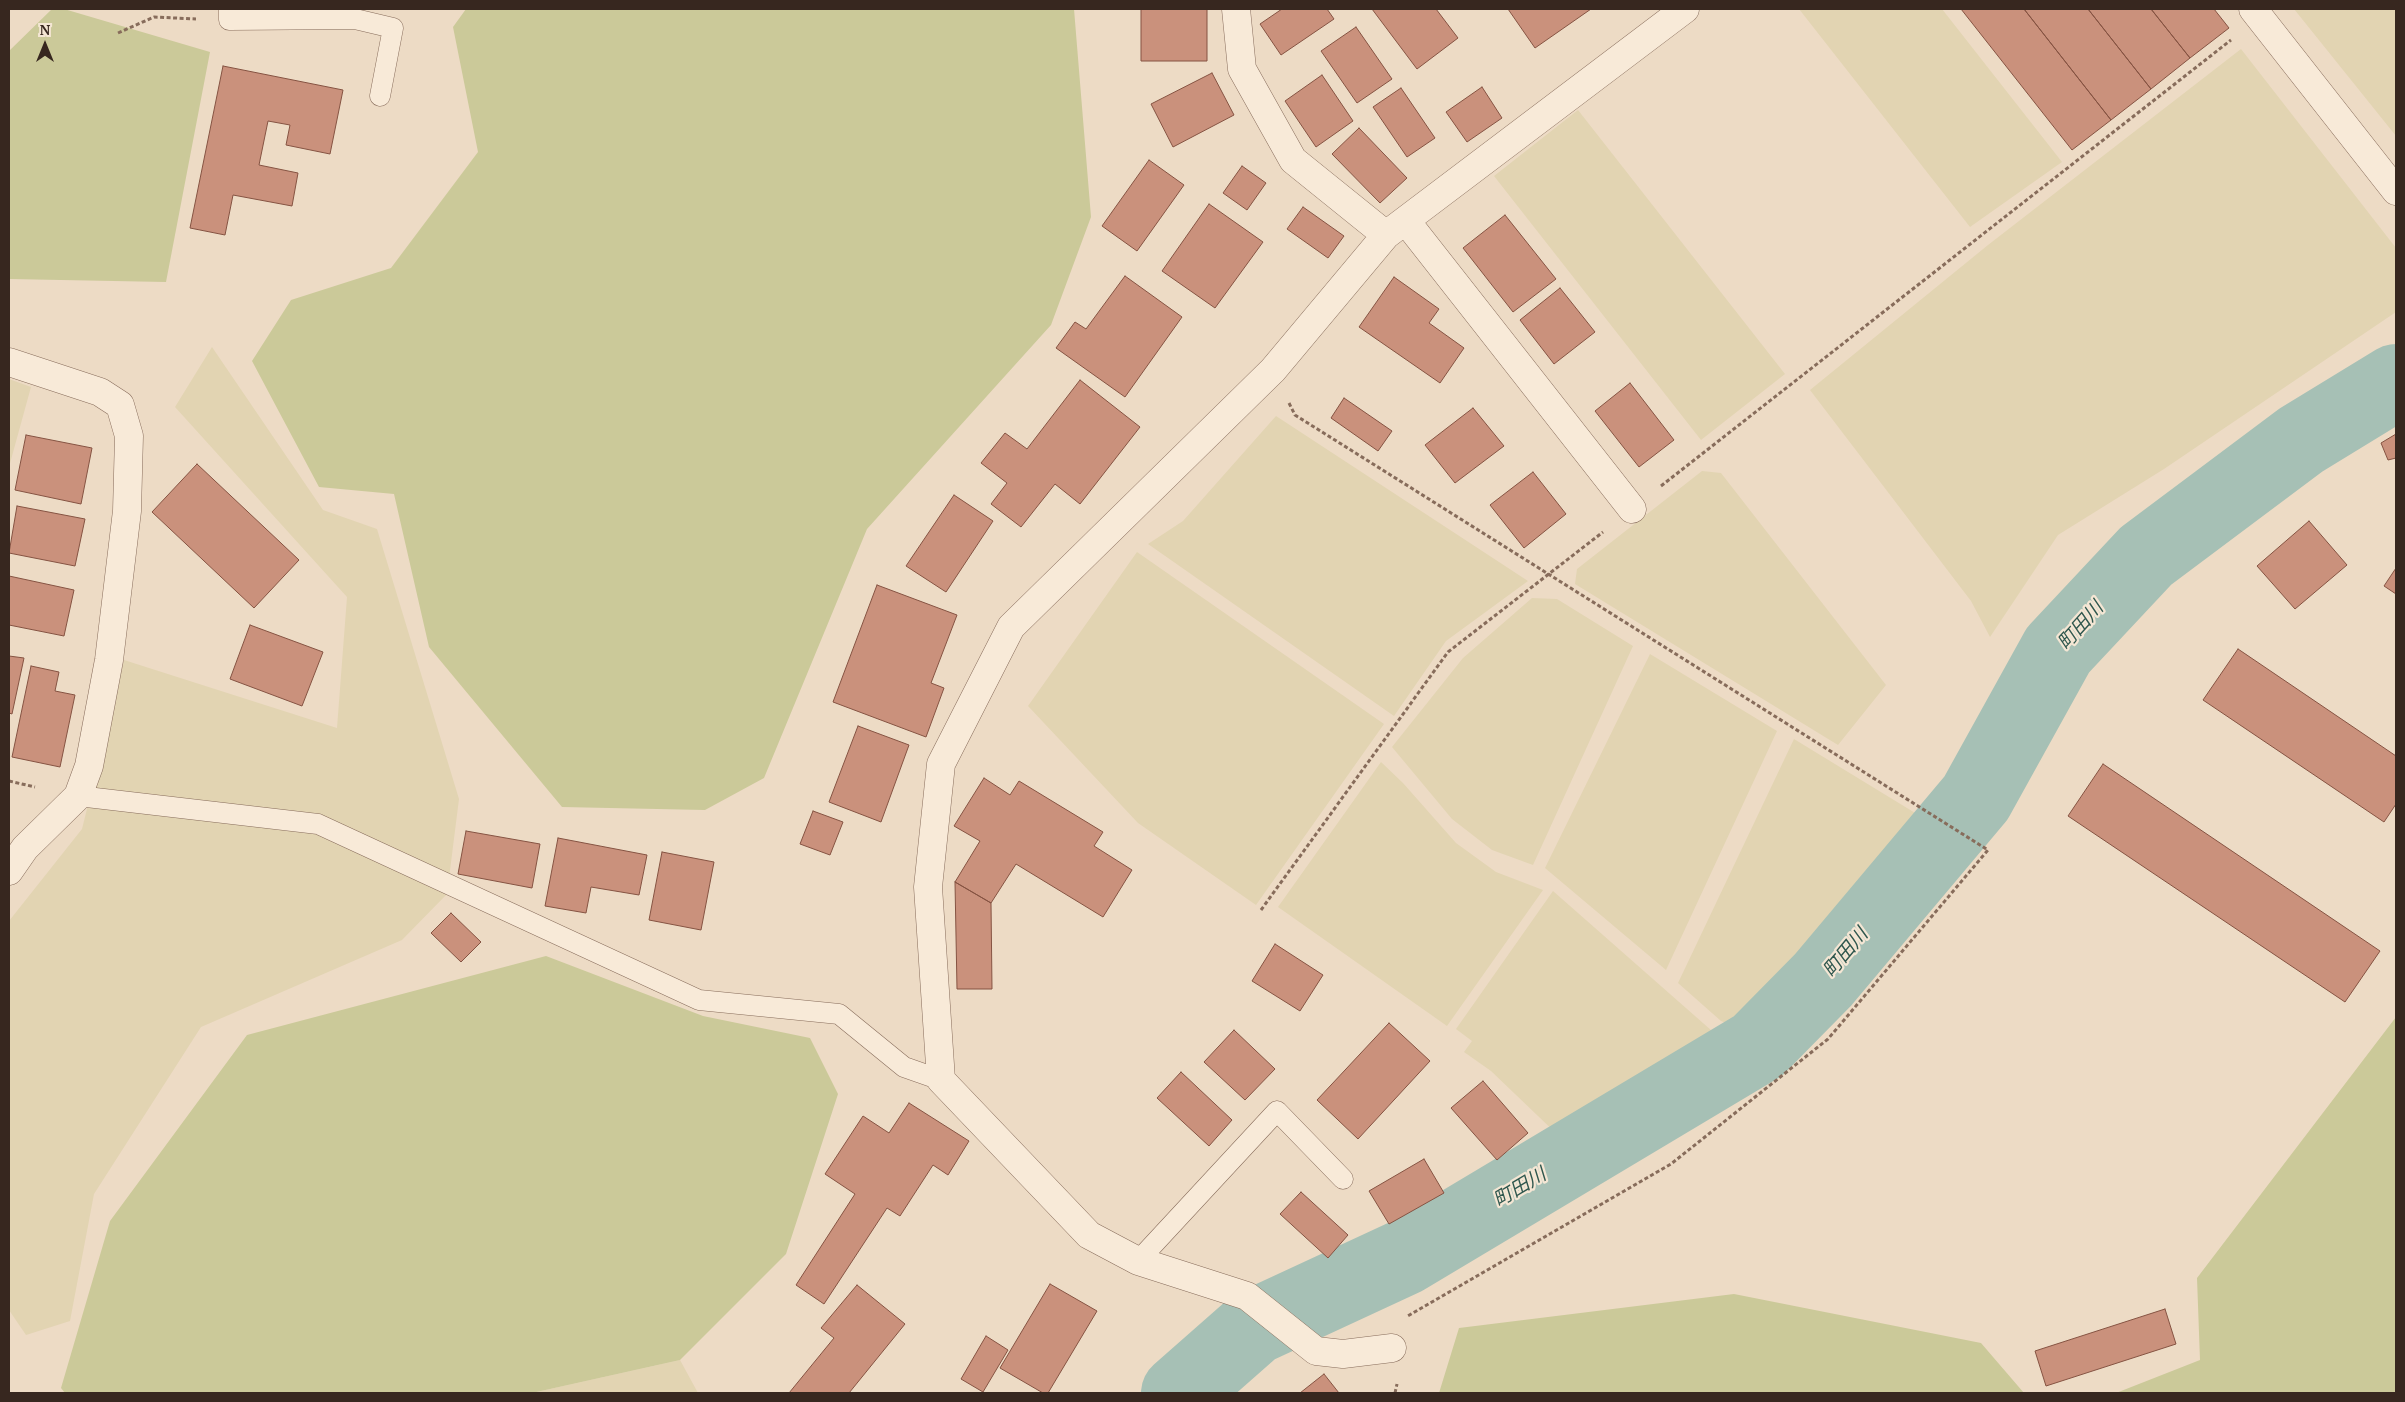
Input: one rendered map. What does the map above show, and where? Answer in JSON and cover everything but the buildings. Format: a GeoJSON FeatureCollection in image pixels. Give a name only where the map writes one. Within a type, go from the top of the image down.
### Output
{"type":"FeatureCollection","features":[{"type":"Feature","properties":{"kind":"street"},"geometry":{"type":"LineString","coordinates":[[1236,9],[1242,69],[1293,160],[1396,228],[1632,509]]}},
{"type":"Feature","properties":{"kind":"street"},"geometry":{"type":"LineString","coordinates":[[1392,1348],[1342,1354],[1316,1351],[1247,1296],[1138,1261],[1089,1235],[941,1080],[928,887],[941,764],[1011,627],[1273,370],[1396,228],[1685,9]]}},
{"type":"Feature","properties":{"kind":"street"},"geometry":{"type":"LineString","coordinates":[[2256,13],[2396,191]]}},
{"type":"Feature","properties":{"kind":"street"},"geometry":{"type":"LineString","coordinates":[[9,362],[100,392],[120,405],[129,436],[127,511],[109,660],[89,766],[78,796],[25,848],[9,871]]}},
{"type":"Feature","properties":{"kind":"lane"},"geometry":{"type":"LineString","coordinates":[[229,14],[354,19],[393,28],[380,96]]}},
{"type":"Feature","properties":{"kind":"lane"},"geometry":{"type":"LineString","coordinates":[[78,796],[318,824],[699,1000],[839,1014],[904,1066],[941,1080]]}},
{"type":"Feature","properties":{"kind":"lane"},"geometry":{"type":"LineString","coordinates":[[1138,1261],[1277,1111],[1342,1179]]}},
{"type":"Feature","properties":{"kind":"path"},"geometry":{"type":"LineString","coordinates":[[1261,910],[1448,652],[1632,509],[2256,13]]}},
{"type":"Feature","properties":{"kind":"path"},"geometry":{"type":"LineString","coordinates":[[118,33],[154,17],[229,14]]}},
{"type":"Feature","properties":{"kind":"path"},"geometry":{"type":"LineString","coordinates":[[1273,370],[1295,415],[1988,850],[1828,1039],[1671,1164],[1408,1314],[1392,1348]]}},
{"type":"Feature","properties":{"kind":"shaded area"},"geometry":{"type":"Polygon","coordinates":[[[52,9],[64,9],[210,52],[166,282],[9,279],[9,51],[52,9]]]}},
{"type":"Feature","properties":{"kind":"shaded area"},"geometry":{"type":"Polygon","coordinates":[[[466,9],[1074,9],[1091,217],[1051,325],[867,529],[764,778],[705,810],[562,807],[429,647],[394,494],[319,487],[252,361],[291,300],[391,268],[478,152],[453,27],[466,9]]]}},
{"type":"Feature","properties":{"kind":"shaded area"},"geometry":{"type":"Polygon","coordinates":[[[1799,9],[1942,9],[2062,162],[1970,227],[1799,9]]]}},
{"type":"Feature","properties":{"kind":"shaded area"},"geometry":{"type":"Polygon","coordinates":[[[2294,9],[2396,9],[2396,136],[2294,9]]]}},
{"type":"Feature","properties":{"kind":"shaded area"},"geometry":{"type":"Polygon","coordinates":[[[2241,49],[2396,248],[2396,312],[2164,469],[2058,535],[1990,637],[1971,601],[1810,390],[1988,245],[2241,49]]]}},
{"type":"Feature","properties":{"kind":"shaded area"},"geometry":{"type":"Polygon","coordinates":[[[1578,110],[1785,374],[1701,440],[1494,176],[1578,110]]]}},
{"type":"Feature","properties":{"kind":"shaded area"},"geometry":{"type":"Polygon","coordinates":[[[212,347],[323,510],[377,529],[459,799],[447,894],[402,940],[201,1027],[94,1194],[70,1321],[26,1335],[9,1310],[9,921],[82,829],[124,660],[337,728],[347,597],[175,407],[212,347]]]}},
{"type":"Feature","properties":{"kind":"shaded area"},"geometry":{"type":"Polygon","coordinates":[[[9,379],[31,387],[9,467],[9,379]]]}},
{"type":"Feature","properties":{"kind":"shaded area"},"geometry":{"type":"Polygon","coordinates":[[[1276,416],[1528,581],[1446,641],[1394,716],[1148,544],[1183,521],[1276,416]]]}},
{"type":"Feature","properties":{"kind":"shaded area"},"geometry":{"type":"Polygon","coordinates":[[[1702,471],[1721,473],[1886,685],[1838,745],[1575,584],[1577,569],[1702,471]]]}},
{"type":"Feature","properties":{"kind":"shaded area"},"geometry":{"type":"Polygon","coordinates":[[[1137,552],[1384,724],[1256,905],[1138,823],[1028,706],[1137,552]]]}},
{"type":"Feature","properties":{"kind":"shaded area"},"geometry":{"type":"Polygon","coordinates":[[[1532,598],[1557,599],[1633,646],[1533,865],[1492,850],[1452,819],[1392,747],[1463,658],[1532,598]]]}},
{"type":"Feature","properties":{"kind":"shaded area"},"geometry":{"type":"Polygon","coordinates":[[[1650,654],[1777,731],[1666,970],[1545,868],[1650,654]]]}},
{"type":"Feature","properties":{"kind":"shaded area"},"geometry":{"type":"Polygon","coordinates":[[[1794,739],[1925,819],[1778,997],[1734,1026],[1721,1021],[1678,983],[1794,739]]]}},
{"type":"Feature","properties":{"kind":"shaded area"},"geometry":{"type":"Polygon","coordinates":[[[1381,762],[1403,783],[1456,843],[1496,872],[1543,890],[1447,1026],[1278,907],[1381,762]]]}},
{"type":"Feature","properties":{"kind":"shaded area"},"geometry":{"type":"Polygon","coordinates":[[[1553,891],[1720,1038],[1562,1139],[1491,1071],[1464,1052],[1472,1041],[1456,1029],[1553,891]]]}},
{"type":"Feature","properties":{"kind":"shaded area"},"geometry":{"type":"Polygon","coordinates":[[[546,956],[703,1016],[810,1038],[838,1094],[786,1254],[680,1360],[532,1393],[65,1393],[61,1388],[110,1221],[247,1035],[546,956]]]}},
{"type":"Feature","properties":{"kind":"shaded area"},"geometry":{"type":"Polygon","coordinates":[[[2396,1017],[2396,1393],[2116,1393],[2200,1360],[2197,1278],[2396,1017]]]}},
{"type":"Feature","properties":{"kind":"shaded area"},"geometry":{"type":"Polygon","coordinates":[[[1734,1294],[1981,1343],[2024,1393],[1439,1393],[1459,1328],[1734,1294]]]}},
{"type":"Feature","properties":{"kind":"shaded area"},"geometry":{"type":"Polygon","coordinates":[[[680,1360],[698,1393],[532,1393],[680,1360]]]}},
{"type":"Feature","properties":{"kind":"waterway","name":"町田川"},"geometry":{"type":"LineString","coordinates":[[1179,1393],[1254,1327],[1405,1257],[1758,1046],[1823,980],[1976,798],[2058,650],[2146,556],[2301,440],[2396,382]]}}]}
